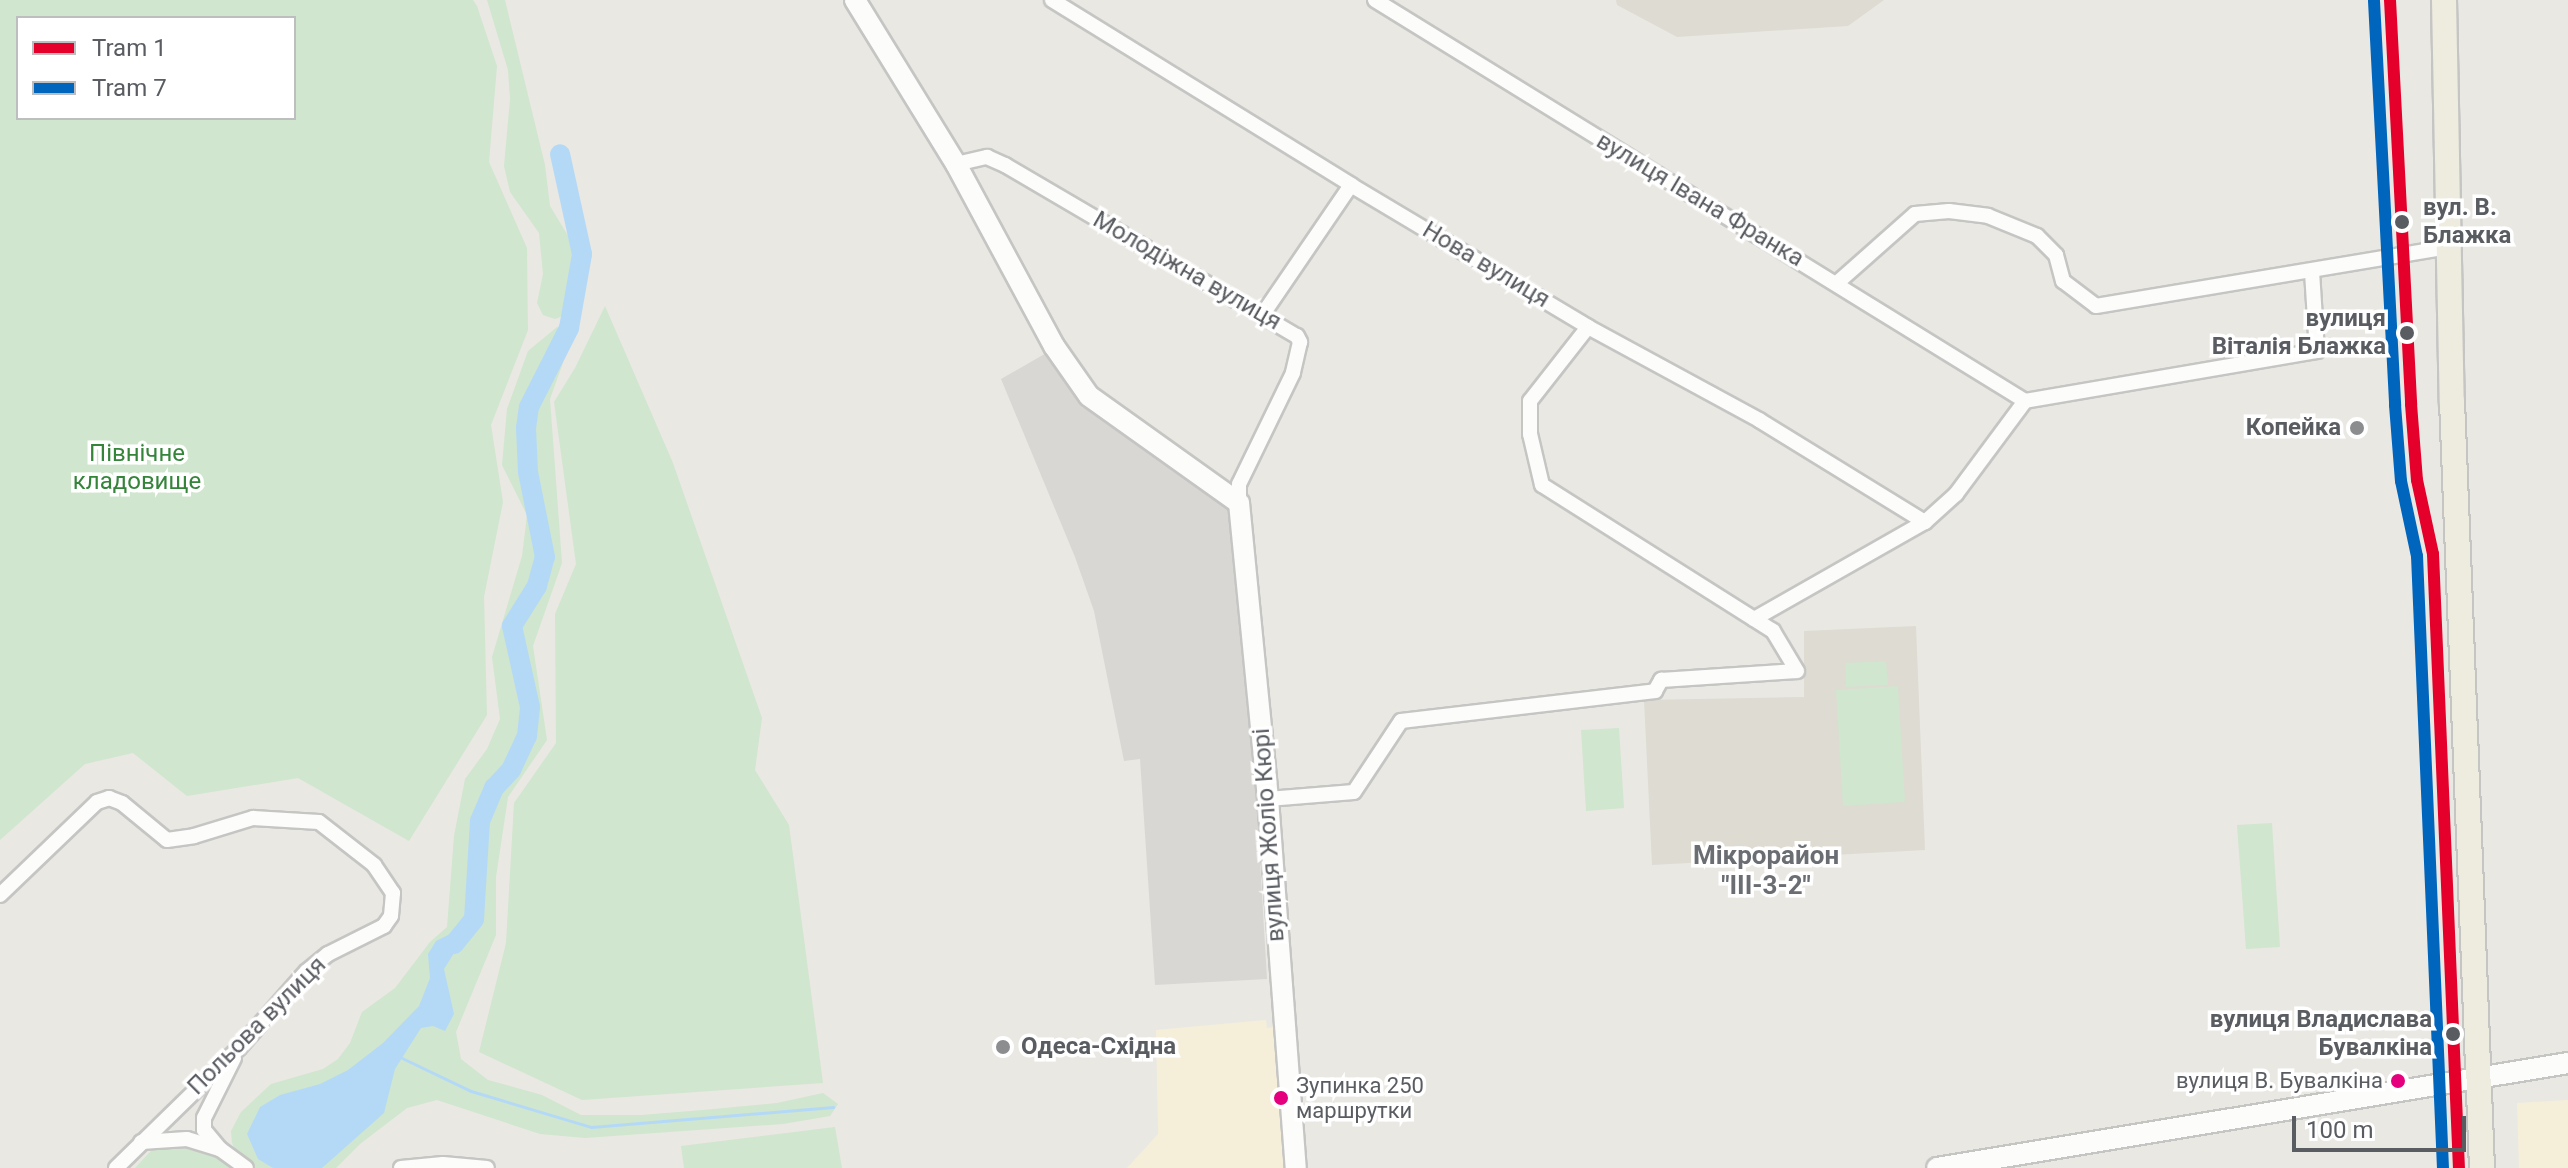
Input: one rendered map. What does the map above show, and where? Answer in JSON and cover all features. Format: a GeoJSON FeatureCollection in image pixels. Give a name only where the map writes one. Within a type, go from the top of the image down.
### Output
{"type":"FeatureCollection","features":[{"type":"Feature","properties":{"kind":"highway"},"geometry":{"type":"LineString","coordinates":[[2444,0],[2448,247],[2482,1168]]}},
{"type":"Feature","properties":{"kind":"street"},"geometry":{"type":"LineString","coordinates":[[855,0],[956,164],[1054,346],[1089,396],[1239,503]]}},
{"type":"Feature","properties":{"kind":"street","name":"Нова вулиця"},"geometry":{"type":"LineString","coordinates":[[1052,0],[1588,327],[1759,420],[1925,522]]}},
{"type":"Feature","properties":{"kind":"street","name":"вулиця Івана Франка"},"geometry":{"type":"LineString","coordinates":[[1375,0],[2025,401]]}},
{"type":"Feature","properties":{"kind":"street","name":"Молодіжна вулиця"},"geometry":{"type":"LineString","coordinates":[[956,164],[987,157],[1005,165],[1297,336],[1299,347],[1293,373],[1239,484],[1239,503]]}},
{"type":"Feature","properties":{"kind":"street"},"geometry":{"type":"LineString","coordinates":[[1263,314],[1351,185]]}},
{"type":"Feature","properties":{"kind":"street"},"geometry":{"type":"LineString","coordinates":[[1837,283],[1915,214],[1949,211],[1988,216],[2037,236],[2056,255],[2063,281],[2096,306],[2448,247]]}},
{"type":"Feature","properties":{"kind":"street"},"geometry":{"type":"LineString","coordinates":[[1754,619],[1925,522],[1956,494],[2025,401],[2317,351],[2312,271]]}},
{"type":"Feature","properties":{"kind":"street"},"geometry":{"type":"LineString","coordinates":[[1268,799],[1354,792],[1401,721],[1655,691],[1661,680],[1797,671],[1773,631],[1542,485],[1530,434],[1530,401],[1588,327]]}},
{"type":"Feature","properties":{"kind":"street","name":"вулиця Жоліо Кюрі"},"geometry":{"type":"LineString","coordinates":[[1239,503],[1268,799],[1296,1168]]}},
{"type":"Feature","properties":{"kind":"street","name":"Польова вулиця"},"geometry":{"type":"LineString","coordinates":[[0,895],[97,802],[109,798],[122,803],[167,840],[194,836],[253,818],[319,822],[374,865],[393,893],[391,916],[384,926],[328,954],[306,972],[239,1048],[116,1168]]}},
{"type":"Feature","properties":{"kind":"street"},"geometry":{"type":"LineString","coordinates":[[239,1048],[204,1118],[204,1130],[220,1149],[246,1168]]}},
{"type":"Feature","properties":{"kind":"street"},"geometry":{"type":"LineString","coordinates":[[1937,1168],[2568,1063]]}},
{"type":"Feature","properties":{"kind":"street"},"geometry":{"type":"LineString","coordinates":[[141,1142],[187,1139],[220,1149]]}},
{"type":"Feature","properties":{"kind":"street"},"geometry":{"type":"LineString","coordinates":[[401,1168],[443,1164],[487,1168]]}},
{"type":"Feature","properties":{"kind":"shaded area"},"geometry":{"type":"Polygon","coordinates":[[[1616,0],[1884,0],[1848,26],[1677,37],[1617,5],[1616,0]]]}},
{"type":"Feature","properties":{"kind":"shaded area"},"geometry":{"type":"Polygon","coordinates":[[[1048,352],[1083,408],[1092,403],[1229,508],[1257,811],[1267,979],[1155,985],[1140,759],[1124,761],[1094,611],[1075,557],[1001,379],[1048,352]]]}},
{"type":"Feature","properties":{"kind":"shaded area"},"geometry":{"type":"Polygon","coordinates":[[[1916,626],[1925,850],[1652,865],[1644,700],[1804,697],[1804,631],[1916,626]]]}},
{"type":"Feature","properties":{"kind":"shaded area"},"geometry":{"type":"Polygon","coordinates":[[[1266,1020],[1267,1028],[1274,1027],[1285,1168],[1127,1168],[1158,1134],[1156,1030],[1266,1020]]]}},
{"type":"Feature","properties":{"kind":"shaded area"},"geometry":{"type":"Polygon","coordinates":[[[2568,1100],[2568,1168],[2519,1168],[2517,1103],[2568,1100]]]}},
{"type":"Feature","properties":{"kind":"green space","name":"Північне кладовище"},"geometry":{"type":"Polygon","coordinates":[[[0,0],[473,0],[497,66],[489,162],[527,248],[528,330],[491,425],[503,502],[484,597],[487,715],[409,841],[298,778],[187,796],[133,753],[85,764],[0,840],[0,0]]]}},
{"type":"Feature","properties":{"kind":"green space"},"geometry":{"type":"Polygon","coordinates":[[[487,0],[505,0],[545,165],[550,206],[573,244],[568,314],[555,319],[543,315],[537,303],[543,274],[539,233],[510,192],[504,166],[510,99],[508,70],[487,0]]]}},
{"type":"Feature","properties":{"kind":"green space"},"geometry":{"type":"Polygon","coordinates":[[[605,306],[673,463],[762,718],[755,770],[789,825],[823,1083],[582,1100],[479,1052],[506,943],[514,803],[556,743],[555,614],[576,564],[554,402],[575,368],[605,306]]]}},
{"type":"Feature","properties":{"kind":"green space"},"geometry":{"type":"Polygon","coordinates":[[[557,327],[573,335],[550,399],[562,563],[533,646],[547,740],[508,797],[496,877],[496,935],[456,1032],[461,1059],[488,1080],[542,1095],[581,1115],[641,1115],[703,1110],[777,1103],[823,1093],[838,1104],[830,1116],[783,1124],[585,1138],[540,1134],[437,1100],[407,1108],[360,1144],[336,1168],[251,1168],[238,1156],[232,1143],[231,1131],[241,1112],[271,1084],[323,1069],[338,1059],[350,1043],[362,1012],[395,988],[430,942],[447,927],[454,836],[465,779],[487,749],[500,719],[492,657],[522,556],[527,515],[502,465],[507,409],[528,351],[557,327]]]}},
{"type":"Feature","properties":{"kind":"green space"},"geometry":{"type":"Polygon","coordinates":[[[1886,661],[1888,685],[1846,687],[1845,663],[1886,661]]]}},
{"type":"Feature","properties":{"kind":"green space"},"geometry":{"type":"Polygon","coordinates":[[[1898,686],[1905,802],[1843,806],[1836,690],[1898,686]]]}},
{"type":"Feature","properties":{"kind":"green space"},"geometry":{"type":"Polygon","coordinates":[[[1619,728],[1624,808],[1586,811],[1581,730],[1619,728]]]}},
{"type":"Feature","properties":{"kind":"green space"},"geometry":{"type":"Polygon","coordinates":[[[2272,823],[2280,947],[2246,949],[2237,825],[2272,823]]]}},
{"type":"Feature","properties":{"kind":"green space"},"geometry":{"type":"Polygon","coordinates":[[[835,1127],[842,1168],[684,1168],[681,1146],[835,1127]]]}},
{"type":"Feature","properties":{"kind":"green space"},"geometry":{"type":"Polygon","coordinates":[[[163,1138],[187,1139],[246,1168],[135,1168],[163,1138]]]}},
{"type":"Feature","properties":{"kind":"water"},"geometry":{"type":"Polygon","coordinates":[[[450,934],[456,950],[444,969],[454,1014],[445,1031],[433,1026],[421,1028],[395,1069],[384,1113],[322,1168],[273,1168],[258,1159],[247,1134],[260,1107],[280,1095],[320,1084],[348,1070],[383,1043],[419,1006],[430,978],[428,954],[436,941],[450,934]]]}},
{"type":"Feature","properties":{"kind":"waterway"},"geometry":{"type":"LineString","coordinates":[[454,944],[474,919],[480,821],[494,788],[511,770],[527,736],[530,707],[512,626],[537,586],[545,557],[528,472],[526,428],[529,407],[569,328],[582,254],[560,154]]}},
{"type":"Feature","properties":{"kind":"waterway"},"geometry":{"type":"LineString","coordinates":[[402,1058],[471,1091],[591,1127],[833,1107]]}},
{"type":"Feature","properties":{"kind":"tram line","name":"1"},"geometry":{"type":"LineString","coordinates":[[2390,0],[2411,404],[2417,480],[2433,554],[2459,1168]]}},
{"type":"Feature","properties":{"kind":"tram line","name":"7"},"geometry":{"type":"LineString","coordinates":[[2374,1],[2395,405],[2401,481],[2417,556],[2443,1168]]}},
{"type":"Feature","properties":{"kind":"place","name":"вул. В. Блажка"},"geometry":{"type":"Point","coordinates":[2402,222]}},
{"type":"Feature","properties":{"kind":"place","name":"вулиця Віталія Блажка"},"geometry":{"type":"Point","coordinates":[2407,333]}},
{"type":"Feature","properties":{"kind":"place","name":"Копейка"},"geometry":{"type":"Point","coordinates":[2357,428]}},
{"type":"Feature","properties":{"kind":"place","name":"вулиця Владислава Бувалкіна"},"geometry":{"type":"Point","coordinates":[2453,1034]}},
{"type":"Feature","properties":{"kind":"place","name":"Одеса-Східна"},"geometry":{"type":"Point","coordinates":[1003,1047]}},
{"type":"Feature","properties":{"kind":"place","name":"вулиця В. Бувалкіна"},"geometry":{"type":"Point","coordinates":[2398,1081]}},
{"type":"Feature","properties":{"kind":"place","name":"Зупинка 250 маршрутки"},"geometry":{"type":"Point","coordinates":[1281,1098]}},
{"type":"Feature","properties":{"kind":"district","name":"Мікрорайон \"ІІІ-3-2\""},"geometry":{"type":"Point","coordinates":[1766,871]}}]}
